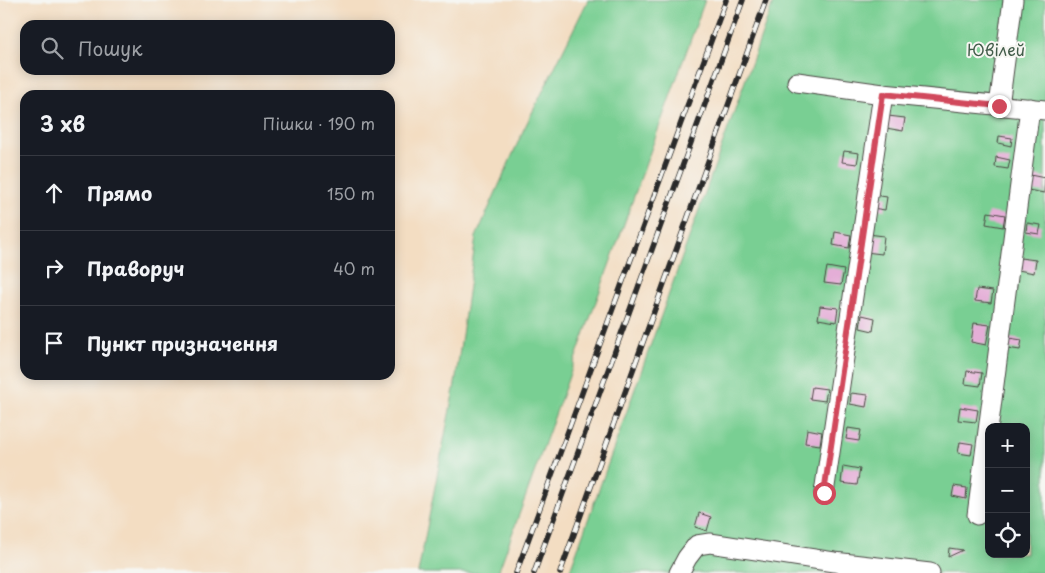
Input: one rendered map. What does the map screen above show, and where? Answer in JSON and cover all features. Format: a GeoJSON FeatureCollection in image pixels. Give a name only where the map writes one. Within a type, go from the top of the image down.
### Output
{"type":"FeatureCollection","features":[{"type":"Feature","properties":{"kind":"lane"},"geometry":{"type":"LineString","coordinates":[[999,106],[1013,0]]}},
{"type":"Feature","properties":{"kind":"lane"},"geometry":{"type":"LineString","coordinates":[[797,82],[883,94],[1037,110],[977,515]]}},
{"type":"Feature","properties":{"kind":"lane"},"geometry":{"type":"LineString","coordinates":[[824,493],[883,94]]}},
{"type":"Feature","properties":{"kind":"lane"},"geometry":{"type":"LineString","coordinates":[[679,573],[697,545],[710,543],[833,567],[930,573]]}},
{"type":"Feature","properties":{"kind":"green space"},"geometry":{"type":"Polygon","coordinates":[[[588,0],[705,0],[498,573],[418,573],[455,384],[476,237],[523,131],[588,0]]]}},
{"type":"Feature","properties":{"kind":"green space","name":"Ювілей"},"geometry":{"type":"Polygon","coordinates":[[[774,0],[1045,0],[1045,573],[569,573],[774,0]]]}},
{"type":"Feature","properties":{"kind":"building"},"geometry":{"type":"Polygon","coordinates":[[[888,116],[905,118],[903,131],[886,128],[888,116]]]}},
{"type":"Feature","properties":{"kind":"building"},"geometry":{"type":"Polygon","coordinates":[[[999,136],[1012,138],[1011,146],[998,143],[999,136]]]}},
{"type":"Feature","properties":{"kind":"building"},"geometry":{"type":"Polygon","coordinates":[[[844,151],[859,153],[857,164],[842,162],[844,151]]]}},
{"type":"Feature","properties":{"kind":"building"},"geometry":{"type":"Polygon","coordinates":[[[996,157],[1010,160],[1008,169],[995,167],[996,157]]]}},
{"type":"Feature","properties":{"kind":"building"},"geometry":{"type":"Polygon","coordinates":[[[1030,175],[1045,178],[1044,193],[1028,190],[1030,175]]]}},
{"type":"Feature","properties":{"kind":"building"},"geometry":{"type":"Polygon","coordinates":[[[874,195],[887,197],[885,210],[872,208],[874,195]]]}},
{"type":"Feature","properties":{"kind":"building"},"geometry":{"type":"Polygon","coordinates":[[[988,212],[1005,215],[1003,227],[986,224],[988,212]]]}},
{"type":"Feature","properties":{"kind":"building"},"geometry":{"type":"Polygon","coordinates":[[[1027,223],[1041,225],[1039,234],[1026,232],[1027,223]]]}},
{"type":"Feature","properties":{"kind":"building"},"geometry":{"type":"Polygon","coordinates":[[[835,232],[851,235],[849,248],[833,245],[835,232]]]}},
{"type":"Feature","properties":{"kind":"building"},"geometry":{"type":"Polygon","coordinates":[[[868,234],[884,236],[882,254],[865,252],[868,234]]]}},
{"type":"Feature","properties":{"kind":"building"},"geometry":{"type":"Polygon","coordinates":[[[1020,258],[1036,260],[1034,273],[1018,270],[1020,258]]]}},
{"type":"Feature","properties":{"kind":"building"},"geometry":{"type":"Polygon","coordinates":[[[827,267],[844,270],[841,285],[824,283],[827,267]]]}},
{"type":"Feature","properties":{"kind":"building"},"geometry":{"type":"Polygon","coordinates":[[[977,289],[993,291],[991,303],[975,301],[977,289]]]}},
{"type":"Feature","properties":{"kind":"building"},"geometry":{"type":"Polygon","coordinates":[[[820,306],[838,308],[836,322],[818,319],[820,306]]]}},
{"type":"Feature","properties":{"kind":"building"},"geometry":{"type":"Polygon","coordinates":[[[862,315],[875,318],[873,331],[860,328],[862,315]]]}},
{"type":"Feature","properties":{"kind":"building"},"geometry":{"type":"Polygon","coordinates":[[[974,323],[990,325],[986,345],[971,342],[974,323]]]}},
{"type":"Feature","properties":{"kind":"building"},"geometry":{"type":"Polygon","coordinates":[[[1009,338],[1022,340],[1020,350],[1007,348],[1009,338]]]}},
{"type":"Feature","properties":{"kind":"building"},"geometry":{"type":"Polygon","coordinates":[[[967,371],[982,373],[980,386],[965,384],[967,371]]]}},
{"type":"Feature","properties":{"kind":"building"},"geometry":{"type":"Polygon","coordinates":[[[812,387],[827,389],[825,401],[810,399],[812,387]]]}},
{"type":"Feature","properties":{"kind":"building"},"geometry":{"type":"Polygon","coordinates":[[[851,393],[868,395],[866,407],[850,404],[851,393]]]}},
{"type":"Feature","properties":{"kind":"building"},"geometry":{"type":"Polygon","coordinates":[[[960,407],[978,410],[976,422],[958,420],[960,407]]]}},
{"type":"Feature","properties":{"kind":"building"},"geometry":{"type":"Polygon","coordinates":[[[848,428],[861,430],[859,441],[846,439],[848,428]]]}},
{"type":"Feature","properties":{"kind":"building"},"geometry":{"type":"Polygon","coordinates":[[[807,429],[822,432],[820,445],[805,443],[807,429]]]}},
{"type":"Feature","properties":{"kind":"building"},"geometry":{"type":"Polygon","coordinates":[[[960,442],[973,444],[971,455],[958,453],[960,442]]]}},
{"type":"Feature","properties":{"kind":"building"},"geometry":{"type":"Polygon","coordinates":[[[843,466],[860,469],[857,485],[841,483],[843,466]]]}},
{"type":"Feature","properties":{"kind":"building"},"geometry":{"type":"Polygon","coordinates":[[[954,486],[967,488],[966,499],[952,496],[954,486]]]}},
{"type":"Feature","properties":{"kind":"building"},"geometry":{"type":"Polygon","coordinates":[[[699,513],[711,517],[707,531],[695,527],[699,513]]]}},
{"type":"Feature","properties":{"kind":"building"},"geometry":{"type":"Polygon","coordinates":[[[949,548],[963,550],[948,557],[949,548]]]}},
{"type":"Feature","properties":{"kind":"railway"},"geometry":{"type":"LineString","coordinates":[[516,573],[726,0]]}},
{"type":"Feature","properties":{"kind":"railway"},"geometry":{"type":"LineString","coordinates":[[534,573],[743,0]]}},
{"type":"Feature","properties":{"kind":"railway"},"geometry":{"type":"LineString","coordinates":[[560,573],[766,0]]}},
{"type":"Feature","properties":{"kind":"route"},"geometry":{"type":"LineString","coordinates":[[824,493],[883,94],[999,106]]}}]}
